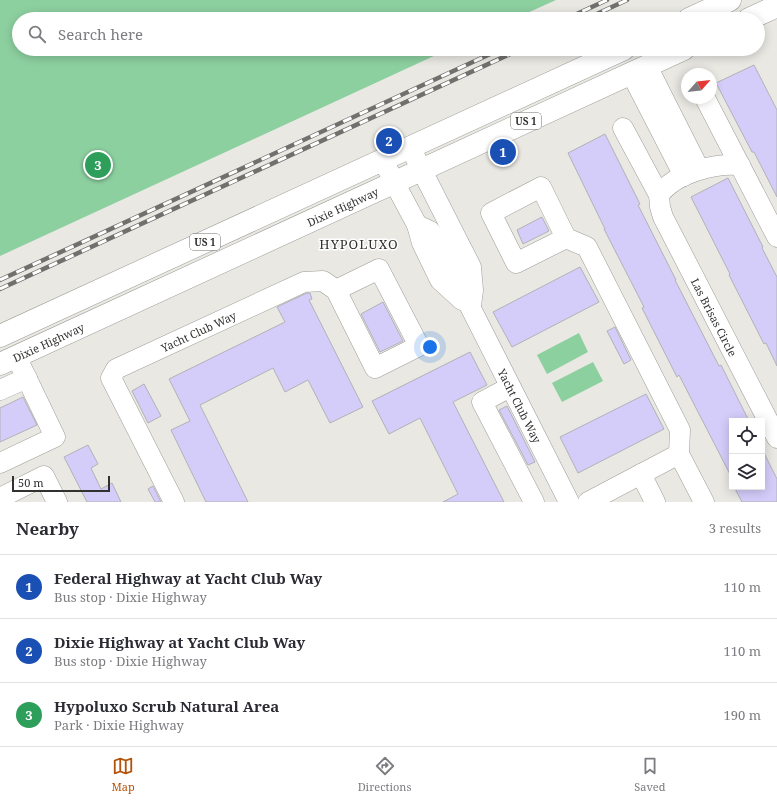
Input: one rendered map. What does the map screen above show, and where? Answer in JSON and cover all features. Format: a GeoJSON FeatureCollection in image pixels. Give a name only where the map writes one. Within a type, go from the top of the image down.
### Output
{"type":"FeatureCollection","features":[{"type":"Feature","properties":{"kind":"main road"},"geometry":{"type":"LineString","coordinates":[[704,12],[730,0]]}},
{"type":"Feature","properties":{"kind":"main road"},"geometry":{"type":"LineString","coordinates":[[765,12],[777,6]]}},
{"type":"Feature","properties":{"kind":"main road","name":"US 1"},"geometry":{"type":"LineString","coordinates":[[0,336],[609,56]]}},
{"type":"Feature","properties":{"kind":"main road","name":"Dixie Highway"},"geometry":{"type":"LineString","coordinates":[[8,360],[669,56]]}},
{"type":"Feature","properties":{"kind":"street"},"geometry":{"type":"LineString","coordinates":[[639,70],[691,173]]}},
{"type":"Feature","properties":{"kind":"street"},"geometry":{"type":"LineString","coordinates":[[708,104],[777,237]]}},
{"type":"Feature","properties":{"kind":"street","name":"Las Brisas Circle"},"geometry":{"type":"LineString","coordinates":[[623,128],[659,195],[663,217],[777,438]]}},
{"type":"Feature","properties":{"kind":"street","name":"Yacht Club Way"},"geometry":{"type":"LineString","coordinates":[[410,148],[421,170],[444,251],[440,280],[471,308],[569,502]]}},
{"type":"Feature","properties":{"kind":"street","name":"Yacht Club Way"},"geometry":{"type":"LineString","coordinates":[[383,160],[417,225],[422,244],[444,251],[470,267],[473,290],[471,308]]}},
{"type":"Feature","properties":{"kind":"street"},"geometry":{"type":"LineString","coordinates":[[659,195],[666,186],[691,173],[717,165],[740,164]]}},
{"type":"Feature","properties":{"kind":"street"},"geometry":{"type":"LineString","coordinates":[[566,238],[587,247],[680,430],[679,454],[704,502]]}},
{"type":"Feature","properties":{"kind":"street"},"geometry":{"type":"LineString","coordinates":[[379,269],[419,346],[375,368],[336,290],[379,269]]}},
{"type":"Feature","properties":{"kind":"street","name":"Yacht Club Way"},"geometry":{"type":"LineString","coordinates":[[174,502],[111,378],[116,369],[304,282],[323,281],[336,290]]}},
{"type":"Feature","properties":{"kind":"street"},"geometry":{"type":"LineString","coordinates":[[0,463],[55,437],[27,378],[8,360]]}},
{"type":"Feature","properties":{"kind":"street"},"geometry":{"type":"LineString","coordinates":[[0,390],[27,378]]}},
{"type":"Feature","properties":{"kind":"street"},"geometry":{"type":"LineString","coordinates":[[510,387],[482,402],[534,502]]}},
{"type":"Feature","properties":{"kind":"street"},"geometry":{"type":"LineString","coordinates":[[588,502],[679,454]]}},
{"type":"Feature","properties":{"kind":"street"},"geometry":{"type":"LineString","coordinates":[[641,474],[655,502]]}},
{"type":"Feature","properties":{"kind":"street"},"geometry":{"type":"LineString","coordinates":[[0,498],[44,476],[57,502]]}},
{"type":"Feature","properties":{"kind":"green space"},"geometry":{"type":"Polygon","coordinates":[[[0,0],[556,0],[529,12],[12,12],[12,56],[434,56],[0,256],[0,0]]]}},
{"type":"Feature","properties":{"kind":"green space"},"geometry":{"type":"Polygon","coordinates":[[[579,333],[588,352],[547,374],[537,355],[579,333]]]}},
{"type":"Feature","properties":{"kind":"green space"},"geometry":{"type":"Polygon","coordinates":[[[593,362],[603,381],[562,402],[552,383],[593,362]]]}},
{"type":"Feature","properties":{"kind":"building"},"geometry":{"type":"Polygon","coordinates":[[[754,65],[777,110],[777,197],[754,152],[752,152],[717,83],[754,65]]]}},
{"type":"Feature","properties":{"kind":"building"},"geometry":{"type":"Polygon","coordinates":[[[605,134],[640,204],[638,205],[675,280],[748,418],[729,418],[729,472],[679,375],[677,377],[642,308],[644,307],[604,229],[568,153],[605,134]]]}},
{"type":"Feature","properties":{"kind":"building"},"geometry":{"type":"Polygon","coordinates":[[[728,178],[777,277],[777,366],[766,343],[764,344],[691,197],[728,178]]]}},
{"type":"Feature","properties":{"kind":"building"},"geometry":{"type":"Polygon","coordinates":[[[542,217],[549,231],[523,244],[517,230],[542,217]]]}},
{"type":"Feature","properties":{"kind":"building"},"geometry":{"type":"Polygon","coordinates":[[[580,267],[599,302],[512,347],[493,312],[580,267]]]}},
{"type":"Feature","properties":{"kind":"building"},"geometry":{"type":"Polygon","coordinates":[[[310,293],[312,299],[309,300],[363,407],[330,423],[308,380],[285,392],[273,368],[200,405],[248,502],[206,502],[171,430],[190,421],[169,379],[285,322],[277,307],[310,293]]]}},
{"type":"Feature","properties":{"kind":"building"},"geometry":{"type":"Polygon","coordinates":[[[383,302],[403,341],[380,352],[361,314],[383,302]]]}},
{"type":"Feature","properties":{"kind":"building"},"geometry":{"type":"Polygon","coordinates":[[[615,327],[631,360],[624,364],[607,331],[615,327]]]}},
{"type":"Feature","properties":{"kind":"building"},"geometry":{"type":"Polygon","coordinates":[[[470,352],[487,385],[453,402],[504,502],[443,502],[458,494],[420,418],[389,434],[372,401],[470,352]]]}},
{"type":"Feature","properties":{"kind":"building"},"geometry":{"type":"Polygon","coordinates":[[[144,384],[161,416],[148,423],[132,391],[144,384]]]}},
{"type":"Feature","properties":{"kind":"building"},"geometry":{"type":"Polygon","coordinates":[[[646,394],[664,429],[578,473],[560,437],[646,394]]]}},
{"type":"Feature","properties":{"kind":"building"},"geometry":{"type":"Polygon","coordinates":[[[23,397],[37,425],[0,442],[0,408],[23,397]]]}},
{"type":"Feature","properties":{"kind":"building"},"geometry":{"type":"Polygon","coordinates":[[[507,406],[535,462],[528,465],[499,410],[507,406]]]}},
{"type":"Feature","properties":{"kind":"building"},"geometry":{"type":"Polygon","coordinates":[[[88,445],[98,464],[91,468],[101,489],[112,483],[121,502],[87,502],[64,457],[88,445]]]}},
{"type":"Feature","properties":{"kind":"building"},"geometry":{"type":"Polygon","coordinates":[[[765,455],[777,479],[777,502],[742,502],[736,490],[765,490],[765,455]]]}},
{"type":"Feature","properties":{"kind":"building"},"geometry":{"type":"Polygon","coordinates":[[[153,486],[161,502],[155,502],[148,489],[153,486]]]}},
{"type":"Feature","properties":{"kind":"railway"},"geometry":{"type":"LineString","coordinates":[[581,12],[607,0]]}},
{"type":"Feature","properties":{"kind":"railway"},"geometry":{"type":"LineString","coordinates":[[601,12],[627,0]]}},
{"type":"Feature","properties":{"kind":"railway"},"geometry":{"type":"LineString","coordinates":[[0,280],[486,56]]}},
{"type":"Feature","properties":{"kind":"railway"},"geometry":{"type":"LineString","coordinates":[[0,289],[506,56]]}},
{"type":"Feature","properties":{"kind":"place","name":"Dixie Highway at Yacht Club Way"},"geometry":{"type":"Point","coordinates":[389,141]}},
{"type":"Feature","properties":{"kind":"place","name":"Federal Highway at Yacht Club Way"},"geometry":{"type":"Point","coordinates":[503,152]}},
{"type":"Feature","properties":{"kind":"place","name":"Hypoluxo Scrub Natural Area"},"geometry":{"type":"Point","coordinates":[98,165]}},
{"type":"Feature","properties":{"kind":"district","name":"HYPOLUXO"},"geometry":{"type":"Point","coordinates":[359,244]}}]}
